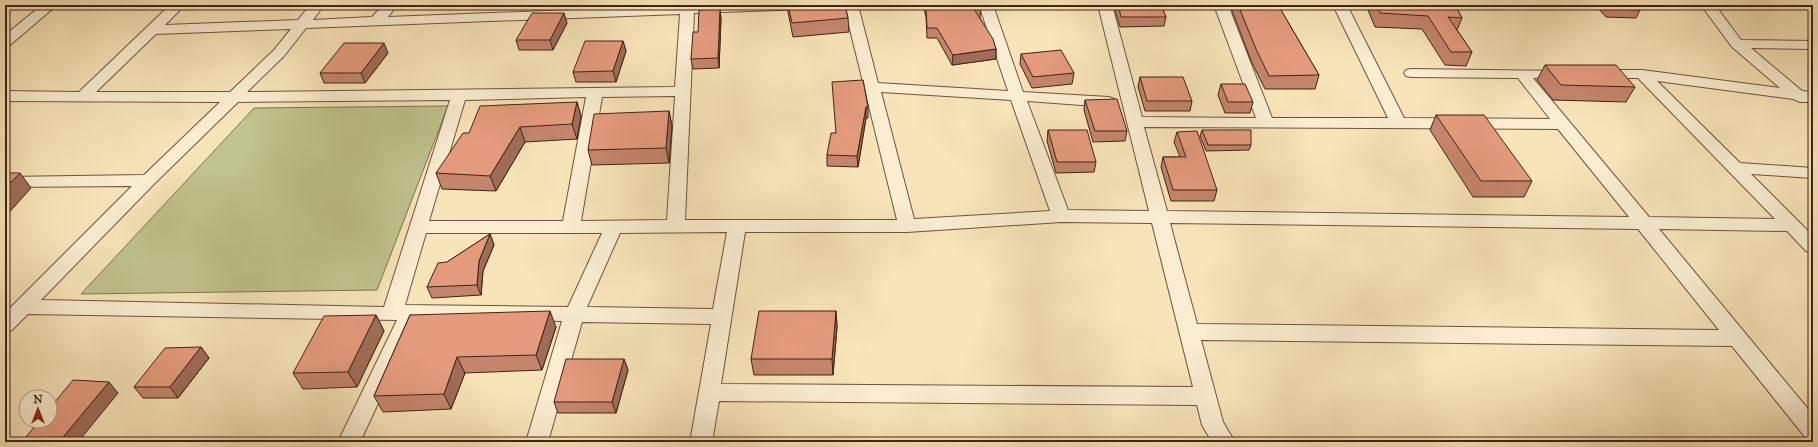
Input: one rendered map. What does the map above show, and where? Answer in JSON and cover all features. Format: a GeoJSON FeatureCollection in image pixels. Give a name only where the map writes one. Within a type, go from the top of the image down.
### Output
{"type":"FeatureCollection","features":[{"type":"Feature","properties":{"kind":"street"},"geometry":{"type":"LineString","coordinates":[[5,42],[50,5]]}},
{"type":"Feature","properties":{"kind":"street"},"geometry":{"type":"LineString","coordinates":[[84,95],[178,5]]}},
{"type":"Feature","properties":{"kind":"street"},"geometry":{"type":"LineString","coordinates":[[5,325],[148,180],[235,97],[279,52],[318,5]]}},
{"type":"Feature","properties":{"kind":"street"},"geometry":{"type":"LineString","coordinates":[[376,22],[390,5]]}},
{"type":"Feature","properties":{"kind":"street"},"geometry":{"type":"LineString","coordinates":[[152,30],[376,22],[493,11],[606,9],[687,10],[710,7],[808,5]]}},
{"type":"Feature","properties":{"kind":"street"},"geometry":{"type":"LineString","coordinates":[[851,5],[907,226]]}},
{"type":"Feature","properties":{"kind":"street"},"geometry":{"type":"LineString","coordinates":[[986,5],[1017,96],[1061,216]]}},
{"type":"Feature","properties":{"kind":"street"},"geometry":{"type":"LineString","coordinates":[[1105,5],[1213,424],[1224,442]]}},
{"type":"Feature","properties":{"kind":"street"},"geometry":{"type":"LineString","coordinates":[[1221,5],[1266,123]]}},
{"type":"Feature","properties":{"kind":"street"},"geometry":{"type":"LineString","coordinates":[[1340,5],[1399,124]]}},
{"type":"Feature","properties":{"kind":"street"},"geometry":{"type":"LineString","coordinates":[[1708,5],[1737,44],[1806,97],[1813,108]]}},
{"type":"Feature","properties":{"kind":"street"},"geometry":{"type":"LineString","coordinates":[[676,226],[687,10]]}},
{"type":"Feature","properties":{"kind":"street"},"geometry":{"type":"LineString","coordinates":[[1737,44],[1813,45]]}},
{"type":"Feature","properties":{"kind":"street"},"geometry":{"type":"LineString","coordinates":[[1410,73],[1642,74],[1806,97]]}},
{"type":"Feature","properties":{"kind":"street"},"geometry":{"type":"LineString","coordinates":[[1522,74],[1813,431]]}},
{"type":"Feature","properties":{"kind":"street"},"geometry":{"type":"LineString","coordinates":[[1642,74],[1813,247]]}},
{"type":"Feature","properties":{"kind":"street"},"geometry":{"type":"LineString","coordinates":[[872,87],[1131,104]]}},
{"type":"Feature","properties":{"kind":"street"},"geometry":{"type":"LineString","coordinates":[[5,96],[84,95],[235,97],[683,91]]}},
{"type":"Feature","properties":{"kind":"street"},"geometry":{"type":"LineString","coordinates":[[571,226],[595,93]]}},
{"type":"Feature","properties":{"kind":"street"},"geometry":{"type":"LineString","coordinates":[[349,442],[402,312],[419,226],[459,95]]}},
{"type":"Feature","properties":{"kind":"street"},"geometry":{"type":"LineString","coordinates":[[1136,122],[1563,124]]}},
{"type":"Feature","properties":{"kind":"street"},"geometry":{"type":"LineString","coordinates":[[1735,168],[1813,173]]}},
{"type":"Feature","properties":{"kind":"street"},"geometry":{"type":"LineString","coordinates":[[5,182],[148,180]]}},
{"type":"Feature","properties":{"kind":"street"},"geometry":{"type":"LineString","coordinates":[[419,226],[907,226],[1061,216],[1791,224]]}},
{"type":"Feature","properties":{"kind":"street"},"geometry":{"type":"LineString","coordinates":[[537,442],[574,315],[614,226]]}},
{"type":"Feature","properties":{"kind":"street"},"geometry":{"type":"LineString","coordinates":[[701,442],[737,226]]}},
{"type":"Feature","properties":{"kind":"street"},"geometry":{"type":"LineString","coordinates":[[23,307],[722,317]]}},
{"type":"Feature","properties":{"kind":"street"},"geometry":{"type":"LineString","coordinates":[[1190,332],[1737,338]]}},
{"type":"Feature","properties":{"kind":"street"},"geometry":{"type":"LineString","coordinates":[[710,392],[1206,396]]}},
{"type":"Feature","properties":{"kind":"green space"},"geometry":{"type":"Polygon","coordinates":[[[448,106],[377,290],[81,294],[254,108],[448,106]]]}},
{"type":"Feature","properties":{"kind":"building"},"geometry":{"type":"Polygon","coordinates":[[[788,5],[845,5],[848,18],[792,23],[788,5]]]}},
{"type":"Feature","properties":{"kind":"building"},"geometry":{"type":"Polygon","coordinates":[[[926,5],[979,5],[981,8],[974,9],[993,39],[996,49],[953,55],[937,28],[927,28],[926,5]]]}},
{"type":"Feature","properties":{"kind":"building"},"geometry":{"type":"Polygon","coordinates":[[[1118,5],[1161,5],[1166,17],[1121,17],[1118,5]]]}},
{"type":"Feature","properties":{"kind":"building"},"geometry":{"type":"Polygon","coordinates":[[[1238,5],[1278,5],[1319,75],[1269,76],[1238,5]]]}},
{"type":"Feature","properties":{"kind":"building"},"geometry":{"type":"Polygon","coordinates":[[[1377,5],[1455,5],[1462,18],[1448,17],[1472,52],[1451,52],[1428,16],[1380,13],[1377,5]]]}},
{"type":"Feature","properties":{"kind":"building"},"geometry":{"type":"Polygon","coordinates":[[[1607,5],[1636,5],[1640,10],[1610,9],[1607,5]]]}},
{"type":"Feature","properties":{"kind":"building"},"geometry":{"type":"Polygon","coordinates":[[[720,9],[718,58],[691,59],[693,32],[698,32],[699,10],[720,9]]]}},
{"type":"Feature","properties":{"kind":"building"},"geometry":{"type":"Polygon","coordinates":[[[532,13],[564,13],[550,40],[516,40],[532,13]]]}},
{"type":"Feature","properties":{"kind":"building"},"geometry":{"type":"Polygon","coordinates":[[[585,41],[623,41],[613,71],[573,72],[585,41]]]}},
{"type":"Feature","properties":{"kind":"building"},"geometry":{"type":"Polygon","coordinates":[[[344,43],[384,43],[361,73],[320,73],[344,43]]]}},
{"type":"Feature","properties":{"kind":"building"},"geometry":{"type":"Polygon","coordinates":[[[1061,50],[1074,73],[1033,77],[1021,54],[1061,50]]]}},
{"type":"Feature","properties":{"kind":"building"},"geometry":{"type":"Polygon","coordinates":[[[1545,65],[1616,65],[1635,87],[1561,85],[1545,65]]]}},
{"type":"Feature","properties":{"kind":"building"},"geometry":{"type":"Polygon","coordinates":[[[1140,77],[1183,77],[1192,101],[1147,101],[1140,77]]]}},
{"type":"Feature","properties":{"kind":"building"},"geometry":{"type":"Polygon","coordinates":[[[863,80],[868,107],[866,107],[857,156],[827,155],[831,133],[836,133],[832,82],[863,80]]]}},
{"type":"Feature","properties":{"kind":"building"},"geometry":{"type":"Polygon","coordinates":[[[1221,84],[1245,84],[1253,102],[1228,102],[1221,84]]]}},
{"type":"Feature","properties":{"kind":"building"},"geometry":{"type":"Polygon","coordinates":[[[1117,99],[1127,131],[1095,131],[1085,100],[1117,99]]]}},
{"type":"Feature","properties":{"kind":"building"},"geometry":{"type":"Polygon","coordinates":[[[577,102],[572,124],[520,127],[490,176],[436,173],[463,133],[469,133],[480,106],[577,102]]]}},
{"type":"Feature","properties":{"kind":"building"},"geometry":{"type":"Polygon","coordinates":[[[669,111],[666,148],[588,150],[594,114],[669,111]]]}},
{"type":"Feature","properties":{"kind":"building"},"geometry":{"type":"Polygon","coordinates":[[[1436,115],[1484,115],[1532,181],[1481,181],[1436,115]]]}},
{"type":"Feature","properties":{"kind":"building"},"geometry":{"type":"Polygon","coordinates":[[[1048,130],[1087,130],[1096,162],[1057,162],[1048,130]]]}},
{"type":"Feature","properties":{"kind":"building"},"geometry":{"type":"Polygon","coordinates":[[[1202,130],[1251,130],[1251,145],[1208,145],[1202,130]]]}},
{"type":"Feature","properties":{"kind":"building"},"geometry":{"type":"Polygon","coordinates":[[[1197,131],[1217,190],[1173,190],[1163,157],[1186,157],[1177,132],[1197,131]]]}},
{"type":"Feature","properties":{"kind":"building"},"geometry":{"type":"Polygon","coordinates":[[[5,173],[20,173],[5,188],[5,173]]]}},
{"type":"Feature","properties":{"kind":"building"},"geometry":{"type":"Polygon","coordinates":[[[490,234],[479,261],[477,285],[427,287],[438,263],[447,262],[490,234]]]}},
{"type":"Feature","properties":{"kind":"building"},"geometry":{"type":"Polygon","coordinates":[[[550,311],[536,355],[457,357],[444,394],[374,396],[410,315],[550,311]]]}},
{"type":"Feature","properties":{"kind":"building"},"geometry":{"type":"Polygon","coordinates":[[[759,311],[836,311],[832,359],[751,359],[759,311]]]}},
{"type":"Feature","properties":{"kind":"building"},"geometry":{"type":"Polygon","coordinates":[[[376,315],[348,372],[293,373],[324,316],[376,315]]]}},
{"type":"Feature","properties":{"kind":"building"},"geometry":{"type":"Polygon","coordinates":[[[201,347],[170,387],[134,387],[165,348],[201,347]]]}},
{"type":"Feature","properties":{"kind":"building"},"geometry":{"type":"Polygon","coordinates":[[[566,359],[624,359],[612,402],[554,402],[566,359]]]}},
{"type":"Feature","properties":{"kind":"building"},"geometry":{"type":"Polygon","coordinates":[[[73,380],[109,382],[59,442],[22,442],[33,429],[58,429],[58,398],[73,380]]]}}]}
